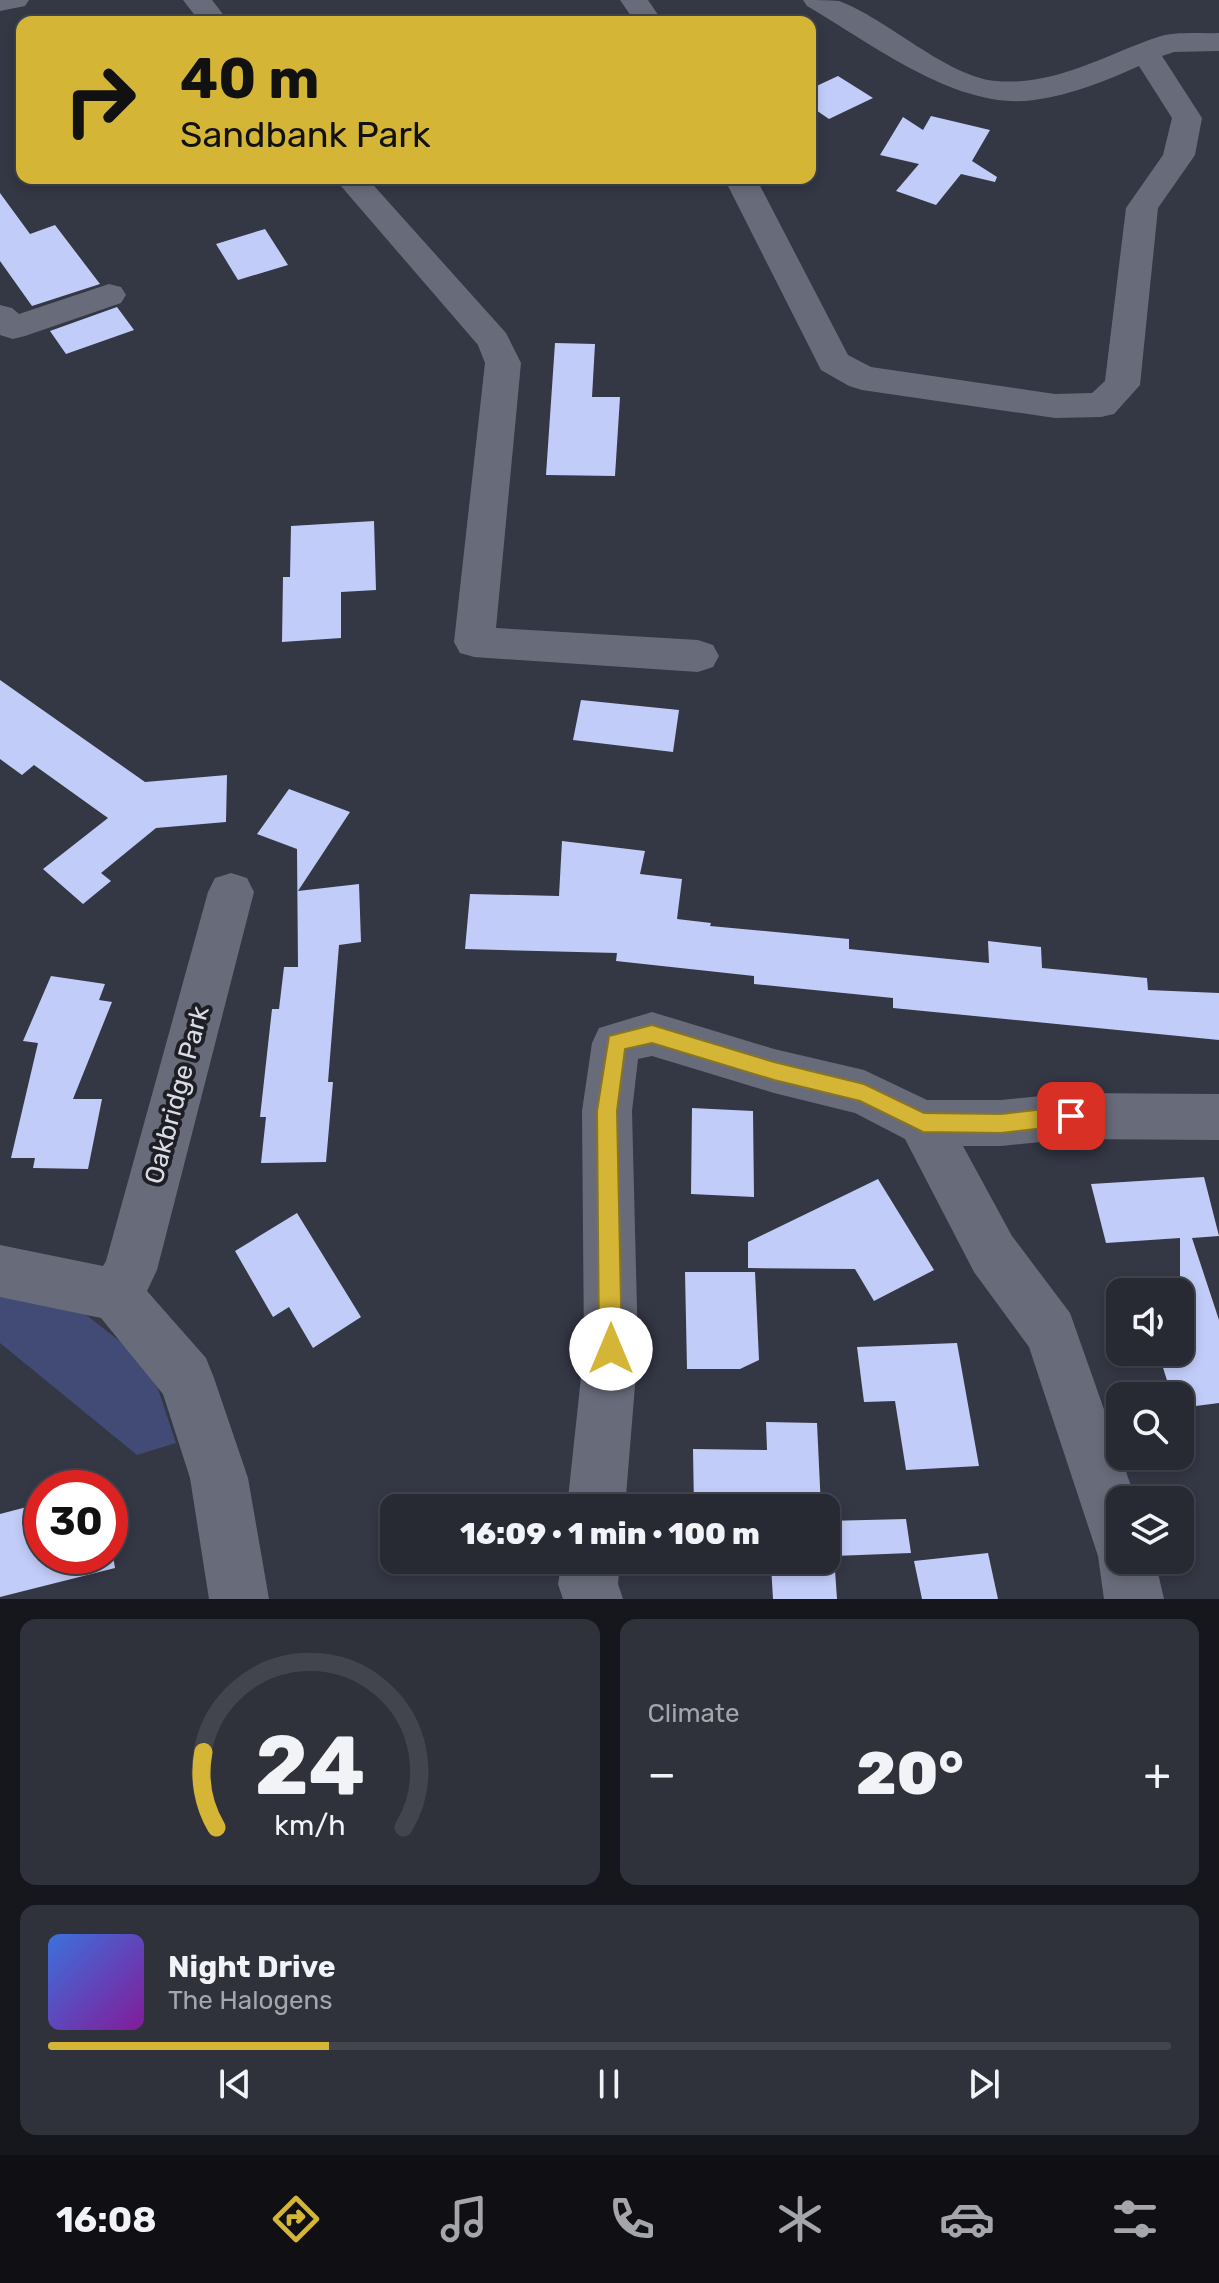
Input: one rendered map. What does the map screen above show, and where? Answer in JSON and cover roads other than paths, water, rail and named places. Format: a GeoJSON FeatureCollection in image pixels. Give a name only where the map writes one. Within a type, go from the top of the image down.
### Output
{"type":"FeatureCollection","features":[{"type":"Feature","properties":{"kind":"street"},"geometry":{"type":"LineString","coordinates":[[0,2],[15,0]]}},
{"type":"Feature","properties":{"kind":"street"},"geometry":{"type":"LineString","coordinates":[[197,0],[210,16]]}},
{"type":"Feature","properties":{"kind":"street"},"geometry":{"type":"LineString","coordinates":[[817,0],[940,71],[988,90],[1033,91],[1086,78],[1169,43],[1219,42]]}},
{"type":"Feature","properties":{"kind":"street"},"geometry":{"type":"LineString","coordinates":[[743,184],[834,362],[862,378],[1055,406],[1101,405],[1122,385],[1142,208],[1179,155],[1187,118],[1144,51]]}},
{"type":"Feature","properties":{"kind":"street"},"geometry":{"type":"LineString","coordinates":[[355,184],[494,341],[503,363],[474,642],[698,656]]}},
{"type":"Feature","properties":{"kind":"street"},"geometry":{"type":"LineString","coordinates":[[0,316],[13,328],[109,295]]}},
{"type":"Feature","properties":{"kind":"street","name":"Oakbridge Park"},"geometry":{"type":"LineString","coordinates":[[116,1295],[130,1270],[231,892]]}},
{"type":"Feature","properties":{"kind":"street"},"geometry":{"type":"LineString","coordinates":[[597,1494],[611,1349],[607,1111],[616,1043],[652,1034],[774,1071],[864,1093],[923,1123],[1001,1123],[1071,1116],[1219,1117]]}},
{"type":"Feature","properties":{"kind":"street"},"geometry":{"type":"LineString","coordinates":[[923,1123],[993,1254],[1051,1332],[1106,1497]]}},
{"type":"Feature","properties":{"kind":"street"},"geometry":{"type":"LineString","coordinates":[[0,1271],[116,1295],[186,1378],[219,1478],[239,1599]]}},
{"type":"Feature","properties":{"kind":"street"},"geometry":{"type":"LineString","coordinates":[[589,1574],[588,1584],[593,1599]]}},
{"type":"Feature","properties":{"kind":"street"},"geometry":{"type":"LineString","coordinates":[[1129,1574],[1134,1599]]}}]}
